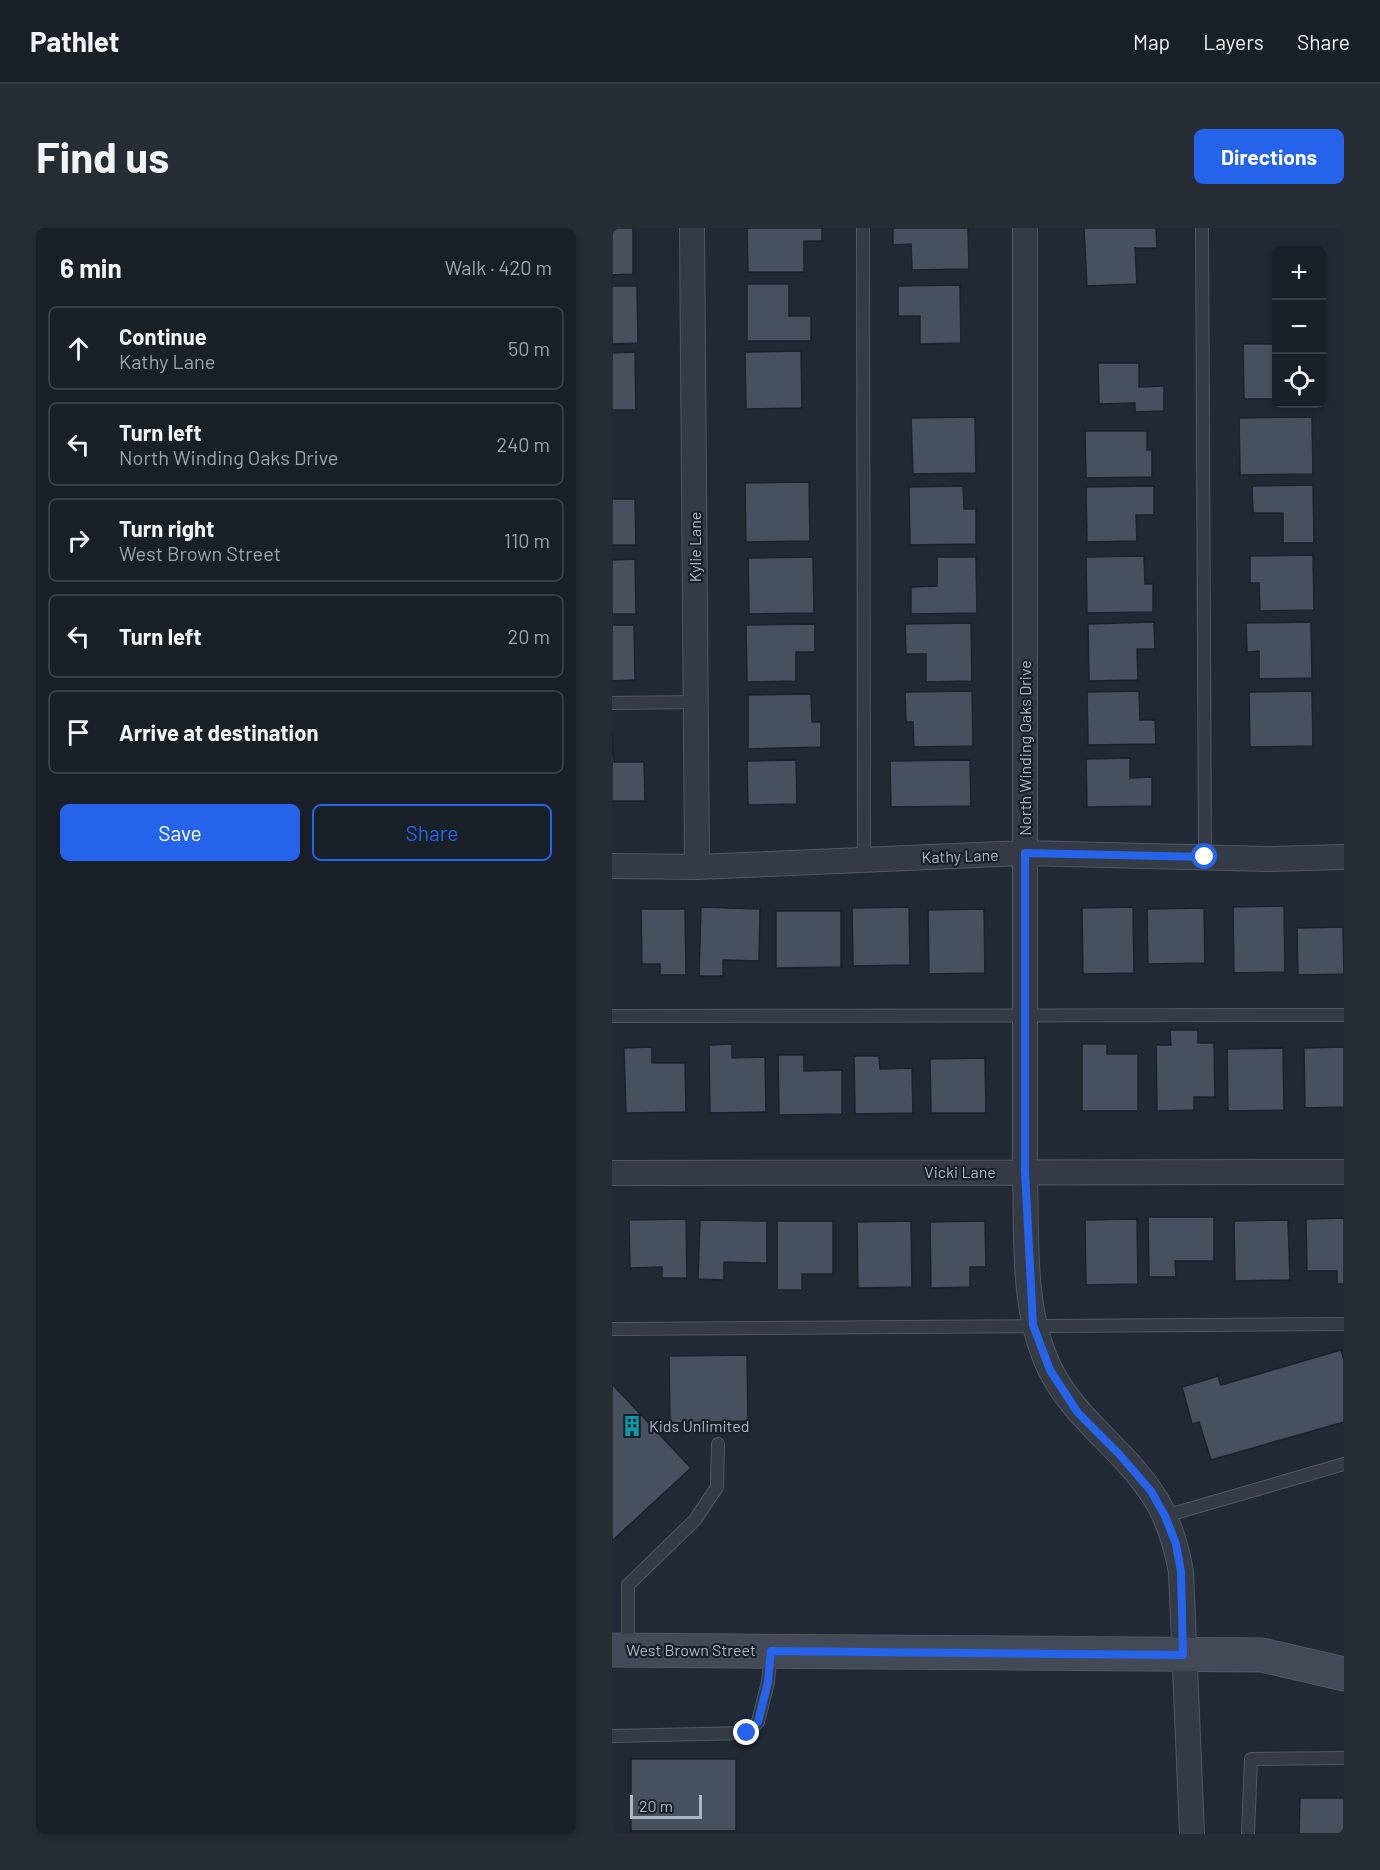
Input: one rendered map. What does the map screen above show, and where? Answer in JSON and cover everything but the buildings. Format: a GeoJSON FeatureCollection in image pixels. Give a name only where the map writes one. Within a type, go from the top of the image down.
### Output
{"type":"FeatureCollection","features":[{"type":"Feature","properties":{"kind":"main road","name":"West Brown Street"},"geometry":{"type":"LineString","coordinates":[[620,1650],[1262,1655],[1344,1674]]}},
{"type":"Feature","properties":{"kind":"street","name":"Kylie Lane"},"geometry":{"type":"LineString","coordinates":[[692,228],[697,867]]}},
{"type":"Feature","properties":{"kind":"street","name":"North Winding Oaks Drive"},"geometry":{"type":"LineString","coordinates":[[1025,228],[1025,1171],[1033,1325],[1050,1370],[1078,1413],[1119,1454],[1151,1491],[1165,1516],[1176,1544],[1181,1572],[1192,1834]]}},
{"type":"Feature","properties":{"kind":"street","name":"Kathy Lane"},"geometry":{"type":"LineString","coordinates":[[612,866],[697,867],[1025,853],[1344,857]]}},
{"type":"Feature","properties":{"kind":"street","name":"Vicki Lane"},"geometry":{"type":"LineString","coordinates":[[612,1173],[1344,1172]]}},
{"type":"Feature","properties":{"kind":"lane"},"geometry":{"type":"LineString","coordinates":[[863,228],[864,860]]}},
{"type":"Feature","properties":{"kind":"lane"},"geometry":{"type":"LineString","coordinates":[[1202,228],[1205,857]]}},
{"type":"Feature","properties":{"kind":"lane"},"geometry":{"type":"LineString","coordinates":[[612,703],[696,702]]}},
{"type":"Feature","properties":{"kind":"lane"},"geometry":{"type":"LineString","coordinates":[[612,1016],[1344,1015]]}},
{"type":"Feature","properties":{"kind":"lane"},"geometry":{"type":"LineString","coordinates":[[612,1329],[1344,1324]]}},
{"type":"Feature","properties":{"kind":"lane"},"geometry":{"type":"LineString","coordinates":[[620,1650],[628,1585],[695,1520],[717,1487],[718,1444]]}},
{"type":"Feature","properties":{"kind":"lane"},"geometry":{"type":"LineString","coordinates":[[1165,1516],[1344,1464]]}},
{"type":"Feature","properties":{"kind":"lane"},"geometry":{"type":"LineString","coordinates":[[612,1736],[747,1733],[758,1722],[768,1682],[771,1651]]}},
{"type":"Feature","properties":{"kind":"lane"},"geometry":{"type":"LineString","coordinates":[[1248,1834],[1251,1759],[1344,1758]]}},
{"type":"Feature","properties":{"kind":"place","name":"Kids Unlimited"},"geometry":{"type":"Point","coordinates":[632,1426]}},
{"type":"Feature","properties":{"kind":"route"},"geometry":{"type":"LineString","coordinates":[[747,1733],[758,1722],[768,1682],[771,1651],[1183,1655],[1181,1572],[1176,1544],[1165,1516],[1151,1491],[1119,1454],[1078,1413],[1050,1370],[1033,1325],[1026,1230],[1025,1171],[1025,853],[1205,857]]}}]}
